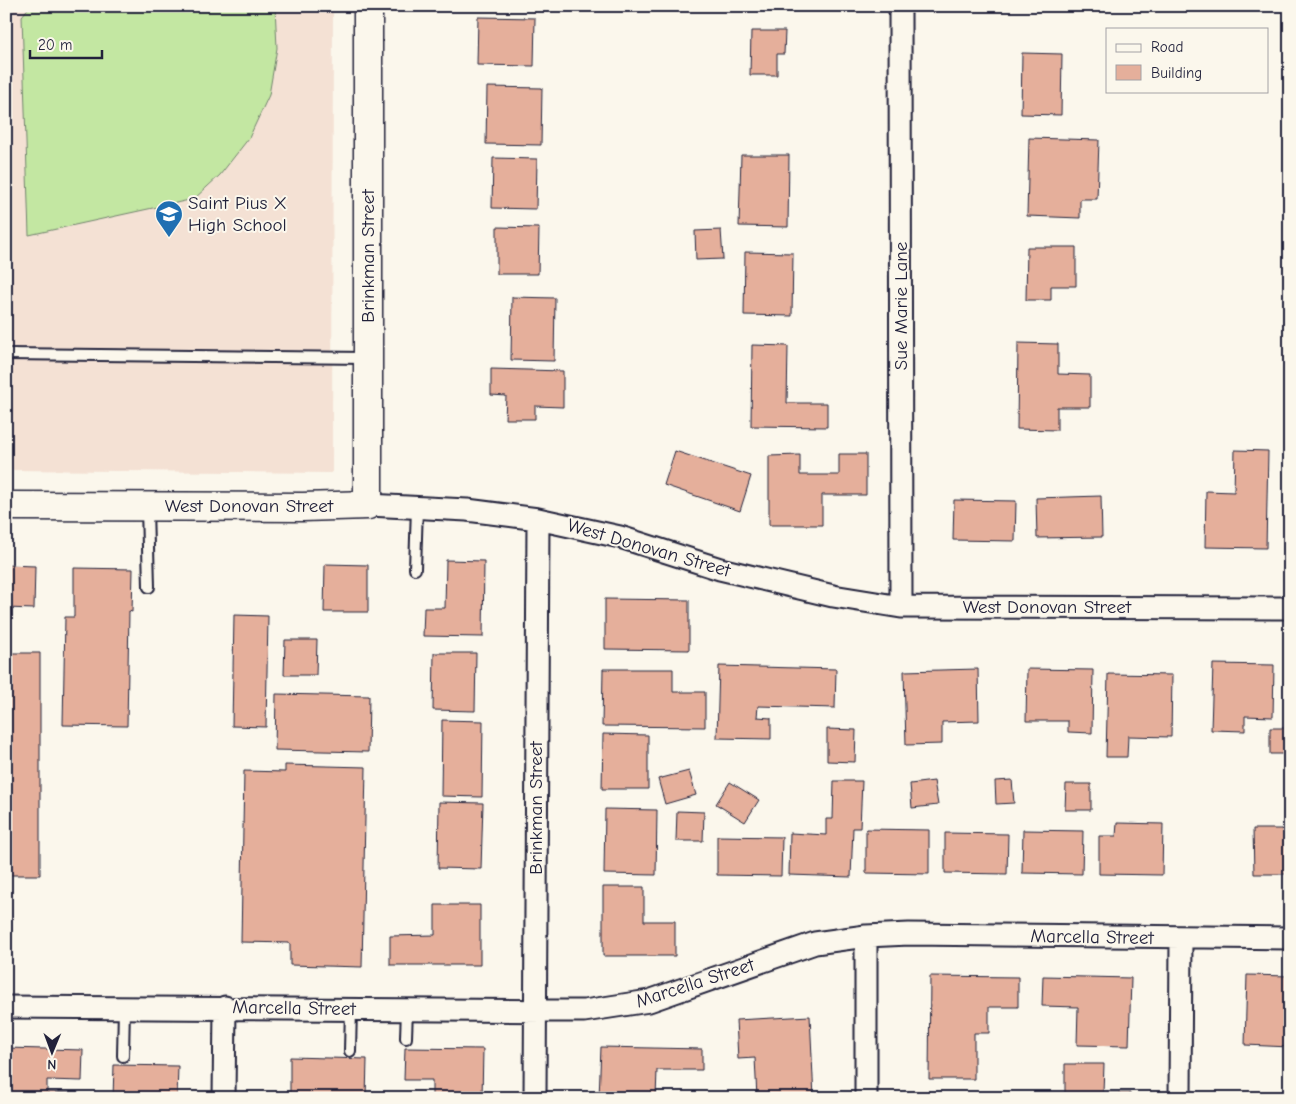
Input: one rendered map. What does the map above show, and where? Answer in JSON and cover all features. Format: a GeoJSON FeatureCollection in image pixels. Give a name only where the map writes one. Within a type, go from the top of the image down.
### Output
{"type":"FeatureCollection","features":[{"type":"Feature","properties":{"kind":"street","name":"Brinkman Street"},"geometry":{"type":"LineString","coordinates":[[368,6],[368,505]]}},
{"type":"Feature","properties":{"kind":"street","name":"Sue Marie Lane"},"geometry":{"type":"LineString","coordinates":[[900,6],[901,607]]}},
{"type":"Feature","properties":{"kind":"street","name":"West Donovan Street"},"geometry":{"type":"LineString","coordinates":[[6,506],[368,505],[468,510],[538,519],[620,537],[720,569],[833,596],[901,607],[1290,608]]}},
{"type":"Feature","properties":{"kind":"street","name":"Brinkman Street"},"geometry":{"type":"LineString","coordinates":[[535,1098],[538,519]]}},
{"type":"Feature","properties":{"kind":"street","name":"Marcella Street"},"geometry":{"type":"LineString","coordinates":[[6,1007],[225,1007],[584,1011],[649,1001],[815,942],[866,936],[909,934],[1290,938]]}},
{"type":"Feature","properties":{"kind":"street"},"geometry":{"type":"LineString","coordinates":[[866,936],[866,1098]]}},
{"type":"Feature","properties":{"kind":"street"},"geometry":{"type":"LineString","coordinates":[[1180,1098],[1181,938]]}},
{"type":"Feature","properties":{"kind":"street"},"geometry":{"type":"LineString","coordinates":[[224,1098],[225,1007]]}},
{"type":"Feature","properties":{"kind":"lane"},"geometry":{"type":"LineString","coordinates":[[6,354],[368,358]]}},
{"type":"Feature","properties":{"kind":"lane"},"geometry":{"type":"LineString","coordinates":[[147,506],[149,587]]}},
{"type":"Feature","properties":{"kind":"lane"},"geometry":{"type":"LineString","coordinates":[[415,569],[417,508]]}},
{"type":"Feature","properties":{"kind":"lane"},"geometry":{"type":"LineString","coordinates":[[123,1056],[124,1007]]}},
{"type":"Feature","properties":{"kind":"lane"},"geometry":{"type":"LineString","coordinates":[[350,1051],[351,1008]]}},
{"type":"Feature","properties":{"kind":"lane"},"geometry":{"type":"LineString","coordinates":[[406,1038],[407,1009]]}},
{"type":"Feature","properties":{"kind":"shaded area","name":"Saint Pius X High School"},"geometry":{"type":"Polygon","coordinates":[[[6,6],[333,6],[332,473],[6,470],[6,6]]]}},
{"type":"Feature","properties":{"kind":"green space"},"geometry":{"type":"Polygon","coordinates":[[[30,6],[275,6],[277,48],[269,95],[249,138],[220,175],[194,199],[29,235],[22,16],[30,6]]]}},
{"type":"Feature","properties":{"kind":"building"},"geometry":{"type":"Polygon","coordinates":[[[478,17],[535,18],[534,66],[477,65],[478,17]]]}},
{"type":"Feature","properties":{"kind":"building"},"geometry":{"type":"Polygon","coordinates":[[[751,31],[785,31],[784,54],[777,54],[777,75],[750,75],[751,31]]]}},
{"type":"Feature","properties":{"kind":"building"},"geometry":{"type":"Polygon","coordinates":[[[1022,53],[1062,54],[1061,115],[1021,114],[1022,53]]]}},
{"type":"Feature","properties":{"kind":"building"},"geometry":{"type":"Polygon","coordinates":[[[487,87],[542,88],[541,145],[486,144],[487,87]]]}},
{"type":"Feature","properties":{"kind":"building"},"geometry":{"type":"Polygon","coordinates":[[[1029,138],[1099,140],[1097,199],[1080,199],[1080,218],[1027,216],[1029,138]]]}},
{"type":"Feature","properties":{"kind":"building"},"geometry":{"type":"Polygon","coordinates":[[[741,155],[789,155],[788,227],[739,226],[741,155]]]}},
{"type":"Feature","properties":{"kind":"building"},"geometry":{"type":"Polygon","coordinates":[[[493,158],[537,159],[536,209],[492,208],[493,158]]]}},
{"type":"Feature","properties":{"kind":"building"},"geometry":{"type":"Polygon","coordinates":[[[497,227],[539,228],[538,274],[497,274],[497,227]]]}},
{"type":"Feature","properties":{"kind":"building"},"geometry":{"type":"Polygon","coordinates":[[[721,230],[723,259],[696,260],[695,231],[721,230]]]}},
{"type":"Feature","properties":{"kind":"building"},"geometry":{"type":"Polygon","coordinates":[[[1027,247],[1076,247],[1076,286],[1051,286],[1051,300],[1026,300],[1027,247]]]}},
{"type":"Feature","properties":{"kind":"building"},"geometry":{"type":"Polygon","coordinates":[[[745,252],[793,253],[792,316],[744,315],[745,252]]]}},
{"type":"Feature","properties":{"kind":"building"},"geometry":{"type":"Polygon","coordinates":[[[512,297],[555,298],[554,361],[511,360],[512,297]]]}},
{"type":"Feature","properties":{"kind":"building"},"geometry":{"type":"Polygon","coordinates":[[[1018,343],[1058,344],[1058,374],[1090,375],[1090,407],[1057,407],[1057,430],[1017,429],[1018,343]]]}},
{"type":"Feature","properties":{"kind":"building"},"geometry":{"type":"Polygon","coordinates":[[[752,345],[788,346],[787,403],[827,403],[827,427],[751,426],[752,345]]]}},
{"type":"Feature","properties":{"kind":"building"},"geometry":{"type":"Polygon","coordinates":[[[491,369],[563,371],[563,407],[535,406],[535,419],[505,419],[506,396],[491,395],[491,369]]]}},
{"type":"Feature","properties":{"kind":"building"},"geometry":{"type":"Polygon","coordinates":[[[1235,450],[1268,451],[1266,548],[1205,547],[1206,491],[1234,492],[1235,450]]]}},
{"type":"Feature","properties":{"kind":"building"},"geometry":{"type":"Polygon","coordinates":[[[675,451],[751,476],[740,511],[664,485],[675,451]]]}},
{"type":"Feature","properties":{"kind":"building"},"geometry":{"type":"Polygon","coordinates":[[[839,454],[866,454],[866,495],[822,495],[822,525],[769,525],[769,456],[800,455],[800,475],[839,475],[839,454]]]}},
{"type":"Feature","properties":{"kind":"building"},"geometry":{"type":"Polygon","coordinates":[[[1101,496],[1102,537],[1037,538],[1036,498],[1101,496]]]}},
{"type":"Feature","properties":{"kind":"building"},"geometry":{"type":"Polygon","coordinates":[[[954,500],[1016,501],[1015,541],[953,540],[954,500]]]}},
{"type":"Feature","properties":{"kind":"building"},"geometry":{"type":"Polygon","coordinates":[[[446,560],[484,561],[483,637],[423,636],[424,608],[445,608],[446,560]]]}},
{"type":"Feature","properties":{"kind":"building"},"geometry":{"type":"Polygon","coordinates":[[[325,564],[368,565],[368,612],[324,612],[325,564]]]}},
{"type":"Feature","properties":{"kind":"building"},"geometry":{"type":"Polygon","coordinates":[[[6,565],[35,566],[34,609],[6,608],[6,565]]]}},
{"type":"Feature","properties":{"kind":"building"},"geometry":{"type":"Polygon","coordinates":[[[74,568],[133,569],[132,612],[129,611],[127,726],[63,725],[65,617],[74,617],[74,568]]]}},
{"type":"Feature","properties":{"kind":"building"},"geometry":{"type":"Polygon","coordinates":[[[605,599],[689,600],[689,650],[605,649],[605,599]]]}},
{"type":"Feature","properties":{"kind":"building"},"geometry":{"type":"Polygon","coordinates":[[[234,615],[268,616],[266,727],[232,726],[234,615]]]}},
{"type":"Feature","properties":{"kind":"building"},"geometry":{"type":"Polygon","coordinates":[[[285,640],[317,640],[316,675],[284,675],[285,640]]]}},
{"type":"Feature","properties":{"kind":"building"},"geometry":{"type":"Polygon","coordinates":[[[6,653],[40,653],[40,875],[6,875],[6,653]]]}},
{"type":"Feature","properties":{"kind":"building"},"geometry":{"type":"Polygon","coordinates":[[[434,653],[476,653],[475,711],[433,710],[434,653]]]}},
{"type":"Feature","properties":{"kind":"building"},"geometry":{"type":"Polygon","coordinates":[[[1213,664],[1274,665],[1273,717],[1245,716],[1245,731],[1211,730],[1213,664]]]}},
{"type":"Feature","properties":{"kind":"building"},"geometry":{"type":"Polygon","coordinates":[[[719,666],[836,669],[835,708],[758,706],[757,717],[771,718],[771,739],[717,738],[719,666]]]}},
{"type":"Feature","properties":{"kind":"building"},"geometry":{"type":"Polygon","coordinates":[[[603,669],[673,669],[673,692],[705,692],[705,727],[602,726],[603,669]]]}},
{"type":"Feature","properties":{"kind":"building"},"geometry":{"type":"Polygon","coordinates":[[[978,669],[979,721],[942,722],[942,744],[906,745],[904,671],[978,669]]]}},
{"type":"Feature","properties":{"kind":"building"},"geometry":{"type":"Polygon","coordinates":[[[1027,669],[1093,670],[1092,733],[1068,732],[1068,721],[1026,721],[1027,669]]]}},
{"type":"Feature","properties":{"kind":"building"},"geometry":{"type":"Polygon","coordinates":[[[1108,674],[1172,675],[1171,737],[1128,736],[1127,757],[1106,757],[1108,674]]]}},
{"type":"Feature","properties":{"kind":"building"},"geometry":{"type":"Polygon","coordinates":[[[276,694],[369,696],[368,752],[275,750],[276,694]]]}},
{"type":"Feature","properties":{"kind":"building"},"geometry":{"type":"Polygon","coordinates":[[[442,720],[483,721],[482,797],[441,796],[442,720]]]}},
{"type":"Feature","properties":{"kind":"building"},"geometry":{"type":"Polygon","coordinates":[[[1270,728],[1290,728],[1290,754],[1270,754],[1270,728]]]}},
{"type":"Feature","properties":{"kind":"building"},"geometry":{"type":"Polygon","coordinates":[[[827,729],[856,730],[855,762],[827,761],[827,729]]]}},
{"type":"Feature","properties":{"kind":"building"},"geometry":{"type":"Polygon","coordinates":[[[603,734],[648,735],[648,789],[602,789],[603,734]]]}},
{"type":"Feature","properties":{"kind":"building"},"geometry":{"type":"Polygon","coordinates":[[[285,765],[366,767],[362,967],[290,965],[290,943],[241,942],[244,771],[285,772],[285,765]]]}},
{"type":"Feature","properties":{"kind":"building"},"geometry":{"type":"Polygon","coordinates":[[[689,771],[696,795],[665,804],[658,779],[689,771]]]}},
{"type":"Feature","properties":{"kind":"building"},"geometry":{"type":"Polygon","coordinates":[[[1012,780],[1014,803],[996,804],[995,781],[1012,780]]]}},
{"type":"Feature","properties":{"kind":"building"},"geometry":{"type":"Polygon","coordinates":[[[834,781],[862,781],[860,828],[853,828],[851,877],[789,875],[790,833],[826,835],[826,819],[833,819],[834,781]]]}},
{"type":"Feature","properties":{"kind":"building"},"geometry":{"type":"Polygon","coordinates":[[[934,781],[938,805],[912,808],[910,784],[934,781]]]}},
{"type":"Feature","properties":{"kind":"building"},"geometry":{"type":"Polygon","coordinates":[[[730,782],[759,800],[745,822],[716,804],[730,782]]]}},
{"type":"Feature","properties":{"kind":"building"},"geometry":{"type":"Polygon","coordinates":[[[1066,784],[1091,784],[1091,810],[1065,810],[1066,784]]]}},
{"type":"Feature","properties":{"kind":"building"},"geometry":{"type":"Polygon","coordinates":[[[439,802],[483,803],[481,869],[438,868],[439,802]]]}},
{"type":"Feature","properties":{"kind":"building"},"geometry":{"type":"Polygon","coordinates":[[[605,809],[657,810],[656,875],[604,874],[605,809]]]}},
{"type":"Feature","properties":{"kind":"building"},"geometry":{"type":"Polygon","coordinates":[[[677,811],[704,812],[703,841],[676,841],[677,811]]]}},
{"type":"Feature","properties":{"kind":"building"},"geometry":{"type":"Polygon","coordinates":[[[1117,823],[1163,824],[1162,875],[1099,874],[1099,836],[1116,836],[1117,823]]]}},
{"type":"Feature","properties":{"kind":"building"},"geometry":{"type":"Polygon","coordinates":[[[866,829],[929,830],[929,874],[866,873],[866,829]]]}},
{"type":"Feature","properties":{"kind":"building"},"geometry":{"type":"Polygon","coordinates":[[[1253,829],[1290,829],[1290,874],[1254,874],[1253,829]]]}},
{"type":"Feature","properties":{"kind":"building"},"geometry":{"type":"Polygon","coordinates":[[[1023,830],[1083,831],[1082,874],[1022,873],[1023,830]]]}},
{"type":"Feature","properties":{"kind":"building"},"geometry":{"type":"Polygon","coordinates":[[[945,833],[1008,834],[1007,874],[945,873],[945,833]]]}},
{"type":"Feature","properties":{"kind":"building"},"geometry":{"type":"Polygon","coordinates":[[[717,836],[782,837],[781,876],[717,875],[717,836]]]}},
{"type":"Feature","properties":{"kind":"building"},"geometry":{"type":"Polygon","coordinates":[[[603,887],[644,887],[644,921],[675,921],[675,956],[603,956],[603,887]]]}},
{"type":"Feature","properties":{"kind":"building"},"geometry":{"type":"Polygon","coordinates":[[[435,905],[480,905],[480,965],[390,965],[390,936],[435,935],[435,905]]]}},
{"type":"Feature","properties":{"kind":"building"},"geometry":{"type":"Polygon","coordinates":[[[1247,975],[1290,976],[1290,1047],[1245,1045],[1247,975]]]}},
{"type":"Feature","properties":{"kind":"building"},"geometry":{"type":"Polygon","coordinates":[[[930,976],[1018,977],[1018,1007],[989,1007],[989,1033],[974,1033],[974,1079],[929,1079],[930,976]]]}},
{"type":"Feature","properties":{"kind":"building"},"geometry":{"type":"Polygon","coordinates":[[[1043,976],[1131,978],[1129,1046],[1077,1045],[1078,1007],[1042,1006],[1043,976]]]}},
{"type":"Feature","properties":{"kind":"building"},"geometry":{"type":"Polygon","coordinates":[[[810,1016],[814,1098],[757,1098],[755,1058],[738,1059],[736,1020],[810,1016]]]}},
{"type":"Feature","properties":{"kind":"building"},"geometry":{"type":"Polygon","coordinates":[[[601,1047],[702,1049],[702,1070],[657,1070],[656,1098],[599,1098],[601,1047]]]}},
{"type":"Feature","properties":{"kind":"building"},"geometry":{"type":"Polygon","coordinates":[[[6,1048],[83,1050],[82,1081],[47,1080],[47,1092],[79,1093],[79,1098],[6,1098],[6,1048]]]}},
{"type":"Feature","properties":{"kind":"building"},"geometry":{"type":"Polygon","coordinates":[[[405,1048],[483,1049],[482,1098],[432,1098],[432,1080],[404,1080],[405,1048]]]}},
{"type":"Feature","properties":{"kind":"building"},"geometry":{"type":"Polygon","coordinates":[[[290,1057],[367,1059],[366,1098],[290,1098],[290,1057]]]}},
{"type":"Feature","properties":{"kind":"building"},"geometry":{"type":"Polygon","coordinates":[[[1065,1064],[1104,1064],[1103,1093],[1130,1093],[1130,1098],[1065,1098],[1065,1064]]]}},
{"type":"Feature","properties":{"kind":"building"},"geometry":{"type":"Polygon","coordinates":[[[114,1065],[178,1066],[177,1098],[113,1098],[114,1065]]]}},
{"type":"Feature","properties":{"kind":"place","name":"Saint Pius X High School"},"geometry":{"type":"Point","coordinates":[169,238]}}]}
